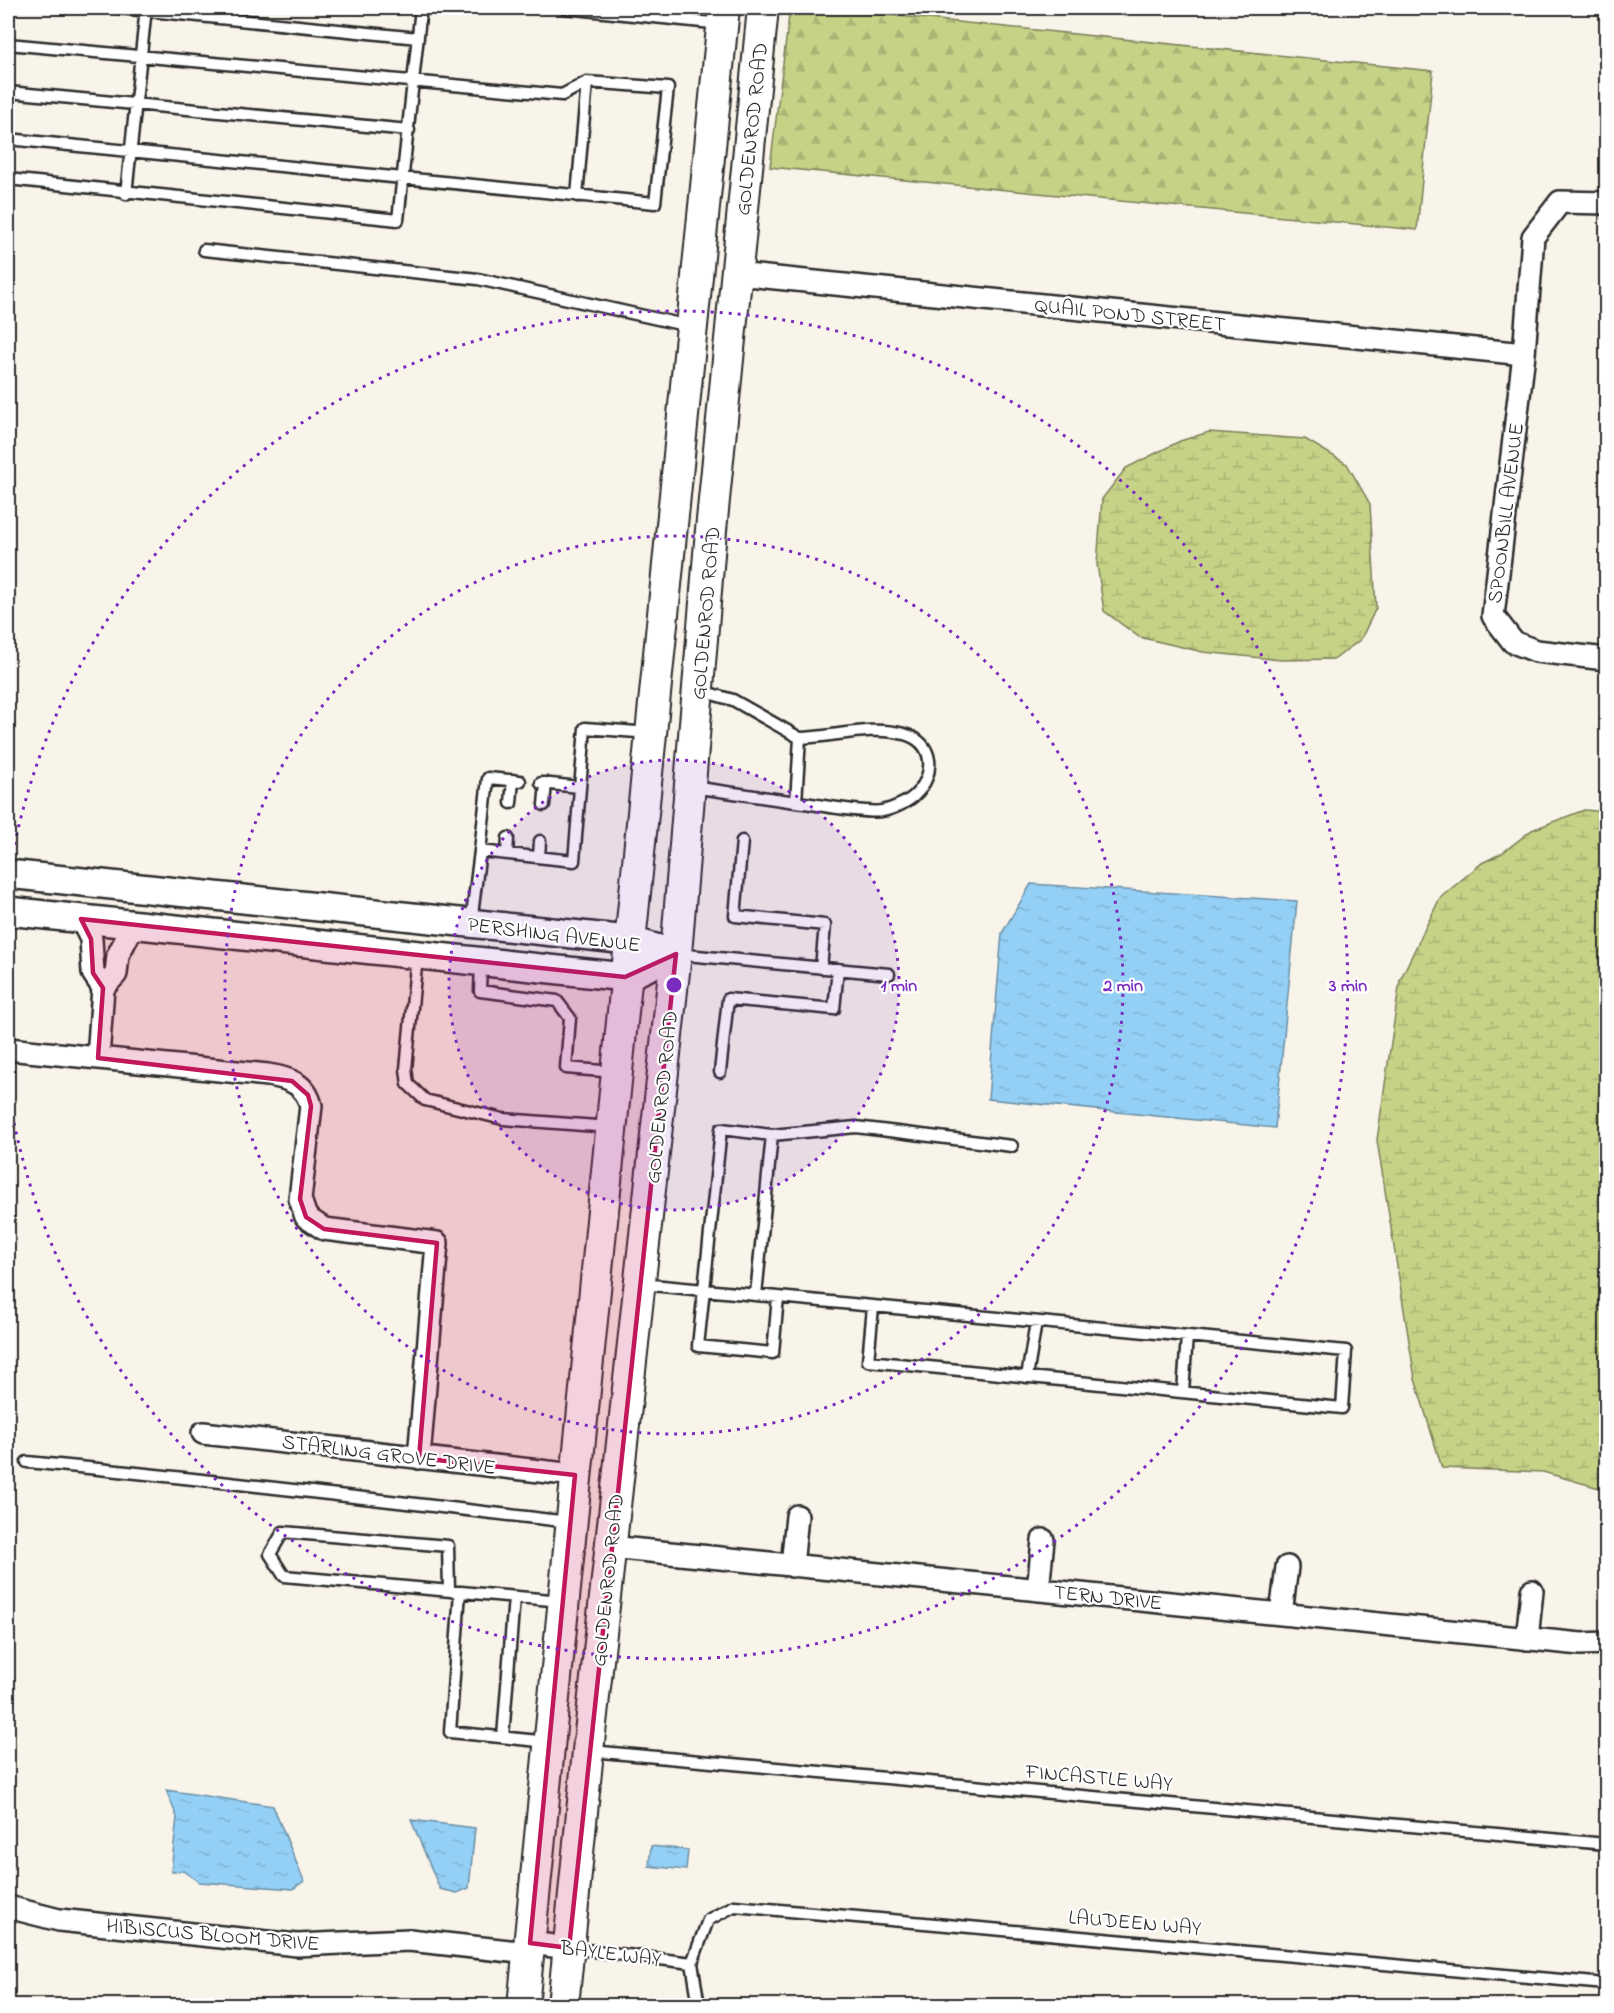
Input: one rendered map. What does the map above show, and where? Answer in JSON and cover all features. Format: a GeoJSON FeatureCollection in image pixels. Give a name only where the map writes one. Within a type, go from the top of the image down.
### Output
{"type":"FeatureCollection","features":[{"type":"Feature","properties":{"kind":"main road","name":"GOLDENROD ROAD"},"geometry":{"type":"LineString","coordinates":[[563,2006],[588,1751],[676,954],[703,634],[763,8]]}},
{"type":"Feature","properties":{"kind":"main road"},"geometry":{"type":"LineString","coordinates":[[727,13],[713,235],[719,254],[737,274]]}},
{"type":"Feature","properties":{"kind":"main road","name":"GOLDENROD ROAD"},"geometry":{"type":"LineString","coordinates":[[523,2006],[628,940],[727,13]]}},
{"type":"Feature","properties":{"kind":"main road"},"geometry":{"type":"LineString","coordinates":[[692,327],[712,353],[690,580],[703,634]]}},
{"type":"Feature","properties":{"kind":"street","name":"SPOONBILL AVENUE"},"geometry":{"type":"LineString","coordinates":[[1606,202],[1560,202],[1533,237],[1524,354],[1493,616],[1513,642],[1536,651],[1606,659]]}},
{"type":"Feature","properties":{"kind":"street","name":"QUAIL POND STREET"},"geometry":{"type":"LineString","coordinates":[[737,274],[1524,354]]}},
{"type":"Feature","properties":{"kind":"street","name":"PERSHING AVENUE"},"geometry":{"type":"LineString","coordinates":[[8,874],[628,940],[676,954]]}},
{"type":"Feature","properties":{"kind":"street","name":"PERSHING AVENUE"},"geometry":{"type":"LineString","coordinates":[[8,911],[625,977],[676,954]]}},
{"type":"Feature","properties":{"kind":"street"},"geometry":{"type":"LineString","coordinates":[[81,919],[91,939],[93,973],[103,988],[98,1058]]}},
{"type":"Feature","properties":{"kind":"street"},"geometry":{"type":"LineString","coordinates":[[103,988],[116,974],[118,955],[134,924]]}},
{"type":"Feature","properties":{"kind":"street"},"geometry":{"type":"LineString","coordinates":[[8,1050],[268,1075],[292,1081],[308,1095],[310,1106],[300,1199],[306,1217],[324,1229],[437,1243],[419,1458]]}},
{"type":"Feature","properties":{"kind":"street","name":"STARLING GROVE DRIVE"},"geometry":{"type":"LineString","coordinates":[[203,1433],[575,1475]]}},
{"type":"Feature","properties":{"kind":"street"},"geometry":{"type":"LineString","coordinates":[[792,1566],[797,1516]]}},
{"type":"Feature","properties":{"kind":"street"},"geometry":{"type":"LineString","coordinates":[[1038,1590],[1043,1540]]}},
{"type":"Feature","properties":{"kind":"street","name":"TERN DRIVE"},"geometry":{"type":"LineString","coordinates":[[610,1547],[1527,1639],[1581,1644],[1606,1643]]}},
{"type":"Feature","properties":{"kind":"street"},"geometry":{"type":"LineString","coordinates":[[1281,1614],[1287,1566]]}},
{"type":"Feature","properties":{"kind":"street"},"geometry":{"type":"LineString","coordinates":[[1527,1639],[1532,1591]]}},
{"type":"Feature","properties":{"kind":"street","name":"HIBISCUS BLOOM DRIVE"},"geometry":{"type":"LineString","coordinates":[[8,1907],[59,1920],[297,1945],[409,1940],[529,1948]]}},
{"type":"Feature","properties":{"kind":"street","name":"BAYLE WAY"},"geometry":{"type":"LineString","coordinates":[[529,1948],[569,1948]]}},
{"type":"Feature","properties":{"kind":"lane"},"geometry":{"type":"LineString","coordinates":[[119,8],[418,38]]}},
{"type":"Feature","properties":{"kind":"lane"},"geometry":{"type":"LineString","coordinates":[[8,179],[126,194],[398,220],[421,8]]}},
{"type":"Feature","properties":{"kind":"lane"},"geometry":{"type":"LineString","coordinates":[[564,8],[727,13]]}},
{"type":"Feature","properties":{"kind":"lane"},"geometry":{"type":"LineString","coordinates":[[126,194],[146,9]]}},
{"type":"Feature","properties":{"kind":"lane"},"geometry":{"type":"LineString","coordinates":[[8,44],[562,95],[587,82],[668,88],[656,203],[404,177],[130,153],[8,139]]}},
{"type":"Feature","properties":{"kind":"lane"},"geometry":{"type":"LineString","coordinates":[[577,196],[587,82]]}},
{"type":"Feature","properties":{"kind":"lane"},"geometry":{"type":"LineString","coordinates":[[8,92],[409,130]]}},
{"type":"Feature","properties":{"kind":"lane"},"geometry":{"type":"LineString","coordinates":[[204,250],[478,279],[692,327]]}},
{"type":"Feature","properties":{"kind":"lane"},"geometry":{"type":"LineString","coordinates":[[690,787],[881,811],[898,806],[916,795],[929,772],[928,751],[921,740],[903,734],[863,731],[834,737],[800,738],[734,700],[698,690]]}},
{"type":"Feature","properties":{"kind":"lane"},"geometry":{"type":"LineString","coordinates":[[480,851],[574,861],[585,728],[650,733]]}},
{"type":"Feature","properties":{"kind":"lane"},"geometry":{"type":"LineString","coordinates":[[796,802],[800,738]]}},
{"type":"Feature","properties":{"kind":"lane"},"geometry":{"type":"LineString","coordinates":[[471,923],[488,778],[517,781],[511,803]]}},
{"type":"Feature","properties":{"kind":"lane"},"geometry":{"type":"LineString","coordinates":[[544,806],[544,783],[579,787]]}},
{"type":"Feature","properties":{"kind":"lane"},"geometry":{"type":"LineString","coordinates":[[507,854],[508,838]]}},
{"type":"Feature","properties":{"kind":"lane"},"geometry":{"type":"LineString","coordinates":[[539,857],[540,841]]}},
{"type":"Feature","properties":{"kind":"lane"},"geometry":{"type":"LineString","coordinates":[[742,841],[735,916],[825,924],[821,968]]}},
{"type":"Feature","properties":{"kind":"lane"},"geometry":{"type":"LineString","coordinates":[[676,954],[889,974]]}},
{"type":"Feature","properties":{"kind":"lane"},"geometry":{"type":"LineString","coordinates":[[417,955],[406,1069],[408,1084],[425,1100],[503,1119],[610,1127]]}},
{"type":"Feature","properties":{"kind":"lane"},"geometry":{"type":"LineString","coordinates":[[481,962],[480,991],[557,1001],[570,1018],[566,1068],[615,1072]]}},
{"type":"Feature","properties":{"kind":"lane"},"geometry":{"type":"LineString","coordinates":[[720,1072],[728,999],[834,1009],[838,969]]}},
{"type":"Feature","properties":{"kind":"lane"},"geometry":{"type":"LineString","coordinates":[[778,1297],[773,1353],[698,1346],[721,1129],[772,1135],[856,1127],[1012,1146]]}},
{"type":"Feature","properties":{"kind":"lane"},"geometry":{"type":"LineString","coordinates":[[756,1295],[772,1135]]}},
{"type":"Feature","properties":{"kind":"lane"},"geometry":{"type":"LineString","coordinates":[[641,1284],[873,1306],[1036,1322],[1346,1351],[1342,1408],[868,1361],[873,1306]]}},
{"type":"Feature","properties":{"kind":"lane"},"geometry":{"type":"LineString","coordinates":[[1027,1377],[1036,1322]]}},
{"type":"Feature","properties":{"kind":"lane"},"geometry":{"type":"LineString","coordinates":[[1183,1392],[1187,1336]]}},
{"type":"Feature","properties":{"kind":"lane"},"geometry":{"type":"LineString","coordinates":[[27,1462],[200,1479],[571,1522]]}},
{"type":"Feature","properties":{"kind":"lane"},"geometry":{"type":"LineString","coordinates":[[448,1591],[448,1546],[284,1532],[270,1554],[284,1576],[448,1591],[460,1592],[514,1597],[563,1601]]}},
{"type":"Feature","properties":{"kind":"lane"},"geometry":{"type":"LineString","coordinates":[[460,1592],[450,1732],[549,1742]]}},
{"type":"Feature","properties":{"kind":"lane"},"geometry":{"type":"LineString","coordinates":[[503,1737],[514,1597]]}},
{"type":"Feature","properties":{"kind":"lane","name":"FINCASTLE WAY"},"geometry":{"type":"LineString","coordinates":[[588,1751],[1606,1844]]}},
{"type":"Feature","properties":{"kind":"lane","name":"LAUDEEN WAY"},"geometry":{"type":"LineString","coordinates":[[692,1963],[708,1920],[734,1906],[1606,1984]]}},
{"type":"Feature","properties":{"kind":"lane","name":"BAYLE WAY"},"geometry":{"type":"LineString","coordinates":[[569,1948],[692,1963]]}},
{"type":"Feature","properties":{"kind":"lane"},"geometry":{"type":"LineString","coordinates":[[692,1963],[699,2006]]}},
{"type":"Feature","properties":{"kind":"highlighted area"},"geometry":{"type":"Polygon","coordinates":[[[81,919],[625,977],[676,954],[569,1948],[530,1943],[575,1475],[419,1458],[437,1243],[324,1229],[306,1217],[300,1199],[311,1106],[308,1095],[292,1081],[98,1058],[103,988],[93,973],[91,939],[81,919]]]}},
{"type":"Feature","properties":{"kind":"green space"},"geometry":{"type":"Polygon","coordinates":[[[790,8],[822,8],[1433,71],[1417,230],[770,167],[790,8]]]}},
{"type":"Feature","properties":{"kind":"green space"},"geometry":{"type":"Polygon","coordinates":[[[1209,432],[1305,439],[1347,464],[1370,504],[1376,608],[1361,639],[1335,659],[1281,660],[1203,652],[1139,637],[1104,611],[1097,564],[1102,499],[1126,468],[1180,441],[1209,432]]]}},
{"type":"Feature","properties":{"kind":"green space"},"geometry":{"type":"Polygon","coordinates":[[[1584,810],[1606,812],[1606,1490],[1543,1472],[1442,1468],[1415,1379],[1377,1140],[1400,980],[1440,898],[1482,863],[1502,853],[1532,830],[1584,810]]]}},
{"type":"Feature","properties":{"kind":"water"},"geometry":{"type":"Polygon","coordinates":[[[1031,884],[1297,901],[1275,1128],[988,1099],[1002,933],[1031,884]]]}},
{"type":"Feature","properties":{"kind":"water"},"geometry":{"type":"Polygon","coordinates":[[[166,1790],[273,1806],[304,1881],[293,1889],[199,1882],[183,1871],[171,1872],[177,1817],[166,1790]]]}},
{"type":"Feature","properties":{"kind":"water"},"geometry":{"type":"Polygon","coordinates":[[[411,1820],[475,1828],[469,1888],[457,1893],[440,1889],[411,1820]]]}},
{"type":"Feature","properties":{"kind":"water"},"geometry":{"type":"Polygon","coordinates":[[[651,1846],[688,1850],[686,1870],[649,1866],[651,1846]]]}}]}
